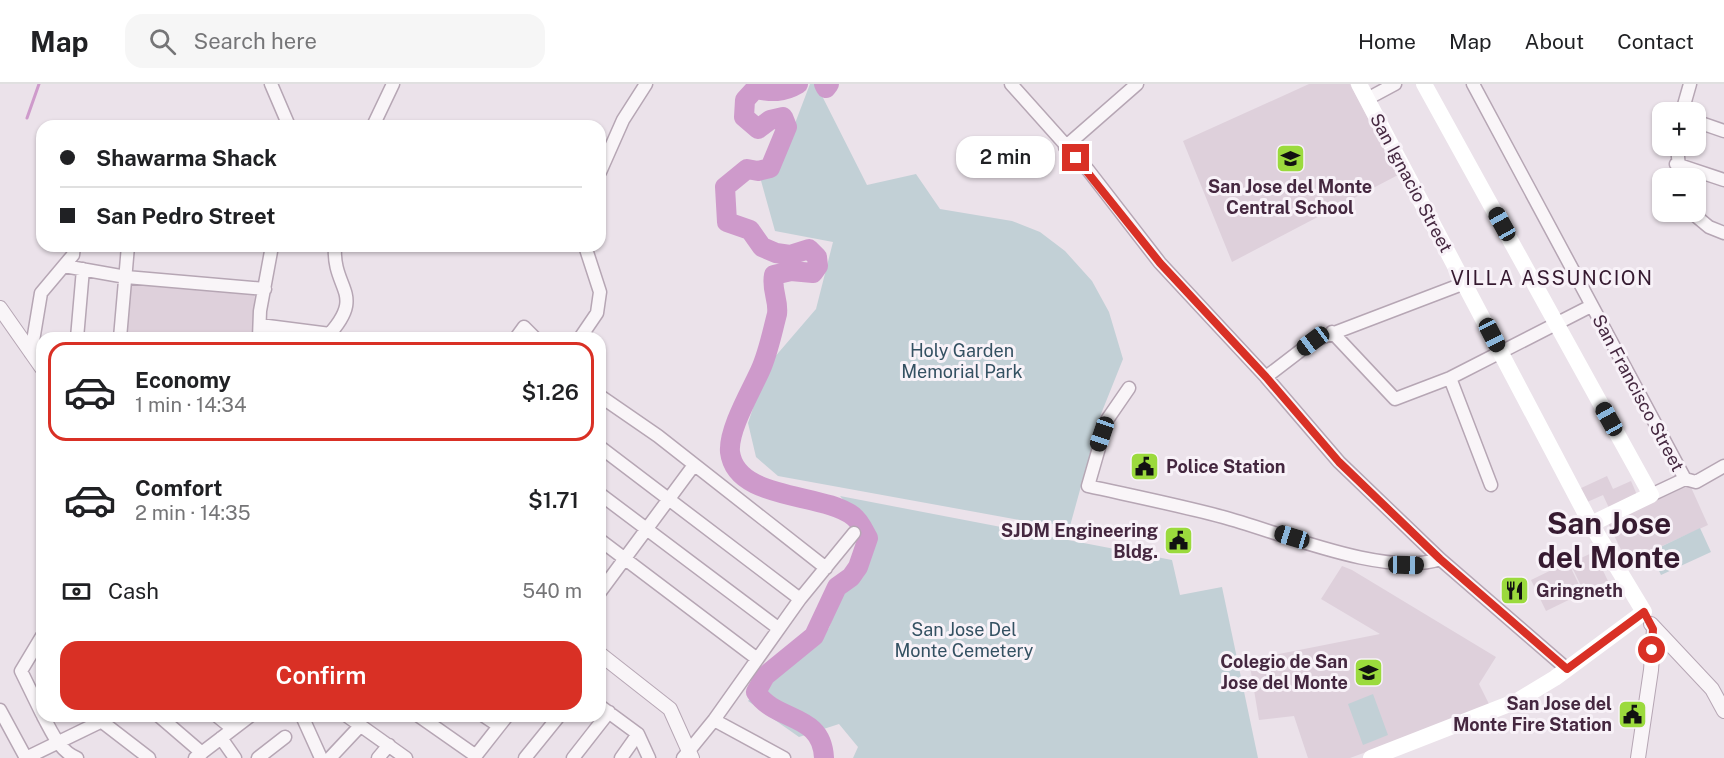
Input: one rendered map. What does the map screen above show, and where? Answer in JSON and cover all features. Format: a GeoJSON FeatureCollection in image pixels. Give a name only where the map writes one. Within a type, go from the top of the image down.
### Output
{"type":"FeatureCollection","features":[{"type":"Feature","properties":{"kind":"main road","name":"San Ignacio Street"},"geometry":{"type":"LineString","coordinates":[[1359,84],[1591,524],[1644,612]]}},
{"type":"Feature","properties":{"kind":"main road"},"geometry":{"type":"LineString","coordinates":[[1424,84],[1651,495],[1591,524]]}},
{"type":"Feature","properties":{"kind":"main road"},"geometry":{"type":"LineString","coordinates":[[1371,758],[1517,701],[1567,669],[1644,612]]}},
{"type":"Feature","properties":{"kind":"street"},"geometry":{"type":"LineString","coordinates":[[271,84],[286,120]]}},
{"type":"Feature","properties":{"kind":"street"},"geometry":{"type":"LineString","coordinates":[[377,120],[393,84]]}},
{"type":"Feature","properties":{"kind":"street"},"geometry":{"type":"LineString","coordinates":[[606,158],[623,120],[646,84]]}},
{"type":"Feature","properties":{"kind":"street"},"geometry":{"type":"LineString","coordinates":[[1011,84],[1088,170],[1160,263],[1266,377],[1339,462],[1440,559],[1567,669]]}},
{"type":"Feature","properties":{"kind":"street"},"geometry":{"type":"LineString","coordinates":[[1065,147],[1137,84]]}},
{"type":"Feature","properties":{"kind":"street"},"geometry":{"type":"LineString","coordinates":[[1367,99],[1395,84]]}},
{"type":"Feature","properties":{"kind":"street","name":"San Francisco Street"},"geometry":{"type":"LineString","coordinates":[[1473,84],[1685,479]]}},
{"type":"Feature","properties":{"kind":"street"},"geometry":{"type":"LineString","coordinates":[[1685,102],[1690,84]]}},
{"type":"Feature","properties":{"kind":"street"},"geometry":{"type":"LineString","coordinates":[[1706,124],[1724,130]]}},
{"type":"Feature","properties":{"kind":"street"},"geometry":{"type":"LineString","coordinates":[[1676,156],[1677,168]]}},
{"type":"Feature","properties":{"kind":"street"},"geometry":{"type":"LineString","coordinates":[[1676,164],[1724,180]]}},
{"type":"Feature","properties":{"kind":"street"},"geometry":{"type":"LineString","coordinates":[[1703,222],[1724,233]]}},
{"type":"Feature","properties":{"kind":"street"},"geometry":{"type":"LineString","coordinates":[[31,353],[41,293],[73,252]]}},
{"type":"Feature","properties":{"kind":"street"},"geometry":{"type":"LineString","coordinates":[[121,332],[128,252]]}},
{"type":"Feature","properties":{"kind":"street"},"geometry":{"type":"LineString","coordinates":[[260,331],[271,252]]}},
{"type":"Feature","properties":{"kind":"street"},"geometry":{"type":"LineString","coordinates":[[331,332],[344,316],[349,299],[334,260],[335,252]]}},
{"type":"Feature","properties":{"kind":"street"},"geometry":{"type":"LineString","coordinates":[[584,332],[597,313],[600,292],[587,252]]}},
{"type":"Feature","properties":{"kind":"street"},"geometry":{"type":"LineString","coordinates":[[64,266],[126,277],[265,289]]}},
{"type":"Feature","properties":{"kind":"street"},"geometry":{"type":"LineString","coordinates":[[78,332],[83,269]]}},
{"type":"Feature","properties":{"kind":"street"},"geometry":{"type":"LineString","coordinates":[[1266,377],[1313,341],[1465,283]]}},
{"type":"Feature","properties":{"kind":"street"},"geometry":{"type":"LineString","coordinates":[[1332,333],[1395,399],[1450,378],[1591,306]]}},
{"type":"Feature","properties":{"kind":"street"},"geometry":{"type":"LineString","coordinates":[[0,308],[36,360]]}},
{"type":"Feature","properties":{"kind":"street"},"geometry":{"type":"LineString","coordinates":[[1450,378],[1491,485]]}},
{"type":"Feature","properties":{"kind":"street"},"geometry":{"type":"LineString","coordinates":[[1129,388],[1107,420],[1088,486],[1218,516],[1387,564],[1424,565],[1440,559]]}},
{"type":"Feature","properties":{"kind":"street"},"geometry":{"type":"LineString","coordinates":[[606,400],[658,436],[826,568]]}},
{"type":"Feature","properties":{"kind":"street"},"geometry":{"type":"LineString","coordinates":[[606,452],[800,599]]}},
{"type":"Feature","properties":{"kind":"street"},"geometry":{"type":"LineString","coordinates":[[606,583],[693,465]]}},
{"type":"Feature","properties":{"kind":"street"},"geometry":{"type":"LineString","coordinates":[[1651,495],[1685,479],[1696,482],[1724,466]]}},
{"type":"Feature","properties":{"kind":"street"},"geometry":{"type":"LineString","coordinates":[[606,499],[778,628]]}},
{"type":"Feature","properties":{"kind":"street"},"geometry":{"type":"LineString","coordinates":[[688,756],[778,628],[854,533]]}},
{"type":"Feature","properties":{"kind":"street"},"geometry":{"type":"LineString","coordinates":[[606,545],[756,658]]}},
{"type":"Feature","properties":{"kind":"street","name":"San Ignacio Street"},"geometry":{"type":"LineString","coordinates":[[1644,612],[1653,629],[1712,689],[1724,711]]}},
{"type":"Feature","properties":{"kind":"street"},"geometry":{"type":"LineString","coordinates":[[1638,758],[1651,670],[1653,629]]}},
{"type":"Feature","properties":{"kind":"street"},"geometry":{"type":"LineString","coordinates":[[36,645],[23,664],[21,674],[36,702]]}},
{"type":"Feature","properties":{"kind":"street"},"geometry":{"type":"LineString","coordinates":[[606,659],[670,709],[688,756]]}},
{"type":"Feature","properties":{"kind":"street"},"geometry":{"type":"LineString","coordinates":[[0,710],[26,758],[91,722]]}},
{"type":"Feature","properties":{"kind":"street"},"geometry":{"type":"LineString","coordinates":[[606,710],[638,734],[649,758]]}},
{"type":"Feature","properties":{"kind":"street"},"geometry":{"type":"LineString","coordinates":[[714,720],[784,758]]}},
{"type":"Feature","properties":{"kind":"street"},"geometry":{"type":"LineString","coordinates":[[47,722],[58,742],[77,758]]}},
{"type":"Feature","properties":{"kind":"street"},"geometry":{"type":"LineString","coordinates":[[100,722],[150,758]]}},
{"type":"Feature","properties":{"kind":"street"},"geometry":{"type":"LineString","coordinates":[[165,722],[199,756],[242,722]]}},
{"type":"Feature","properties":{"kind":"street"},"geometry":{"type":"LineString","coordinates":[[224,722],[233,729]]}},
{"type":"Feature","properties":{"kind":"street"},"geometry":{"type":"LineString","coordinates":[[305,722],[321,758]]}},
{"type":"Feature","properties":{"kind":"street"},"geometry":{"type":"LineString","coordinates":[[358,722],[406,758]]}},
{"type":"Feature","properties":{"kind":"street"},"geometry":{"type":"LineString","coordinates":[[427,722],[475,757],[502,722]]}},
{"type":"Feature","properties":{"kind":"street"},"geometry":{"type":"LineString","coordinates":[[493,722],[499,726]]}},
{"type":"Feature","properties":{"kind":"street"},"geometry":{"type":"LineString","coordinates":[[525,758],[554,722]]}},
{"type":"Feature","properties":{"kind":"street"},"geometry":{"type":"LineString","coordinates":[[573,758],[596,722]]}},
{"type":"Feature","properties":{"kind":"street"},"geometry":{"type":"LineString","coordinates":[[330,758],[361,724]]}},
{"type":"Feature","properties":{"kind":"street"},"geometry":{"type":"LineString","coordinates":[[621,758],[638,734]]}},
{"type":"Feature","properties":{"kind":"street"},"geometry":{"type":"LineString","coordinates":[[258,758],[285,737]]}},
{"type":"Feature","properties":{"kind":"street"},"geometry":{"type":"LineString","coordinates":[[221,738],[235,758]]}},
{"type":"Feature","properties":{"kind":"street"},"geometry":{"type":"LineString","coordinates":[[378,758],[389,746]]}},
{"type":"Feature","properties":{"kind":"shaded area","name":"San Jose del Monte Central School"},"geometry":{"type":"Polygon","coordinates":[[[1309,84],[1350,84],[1398,175],[1232,262],[1183,141],[1309,84]]]}},
{"type":"Feature","properties":{"kind":"shaded area"},"geometry":{"type":"Polygon","coordinates":[[[129,282],[255,293],[252,332],[126,332],[129,282]]]}},
{"type":"Feature","properties":{"kind":"shaded area"},"geometry":{"type":"Polygon","coordinates":[[[1607,476],[1613,489],[1631,481],[1637,495],[1609,508],[1603,495],[1585,503],[1579,489],[1607,476]]]}},
{"type":"Feature","properties":{"kind":"shaded area"},"geometry":{"type":"Polygon","coordinates":[[[1690,485],[1708,525],[1627,562],[1608,523],[1690,485]]]}},
{"type":"Feature","properties":{"kind":"shaded area"},"geometry":{"type":"Polygon","coordinates":[[[1594,552],[1608,581],[1584,592],[1570,563],[1594,552]]]}},
{"type":"Feature","properties":{"kind":"shaded area"},"geometry":{"type":"Polygon","coordinates":[[[1568,562],[1583,593],[1546,611],[1531,580],[1568,562]]]}},
{"type":"Feature","properties":{"kind":"shaded area","name":"Colegio de San Jose del Monte"},"geometry":{"type":"Polygon","coordinates":[[[1342,566],[1496,657],[1479,684],[1490,706],[1350,758],[1308,758],[1294,716],[1259,720],[1249,660],[1380,634],[1321,599],[1342,566]]]}},
{"type":"Feature","properties":{"kind":"green space","name":"Holy Garden Memorial Park"},"geometry":{"type":"Polygon","coordinates":[[[810,84],[816,84],[867,185],[916,174],[940,209],[1012,221],[1040,232],[1065,251],[1092,281],[1109,312],[1123,359],[1101,414],[1070,526],[1025,521],[778,476],[756,457],[748,423],[767,366],[816,309],[833,242],[775,231],[760,177],[778,168],[810,84]]]}},
{"type":"Feature","properties":{"kind":"green space","name":"San Jose Del Monte Cemetery"},"geometry":{"type":"Polygon","coordinates":[[[840,496],[1172,560],[1180,595],[1222,587],[1258,758],[853,758],[858,747],[839,724],[799,737],[748,701],[768,678],[804,656],[829,628],[835,611],[835,597],[863,577],[875,537],[840,496]]]}},
{"type":"Feature","properties":{"kind":"green space"},"geometry":{"type":"Polygon","coordinates":[[[1700,528],[1711,552],[1661,575],[1650,552],[1700,528]]]}},
{"type":"Feature","properties":{"kind":"green space"},"geometry":{"type":"Polygon","coordinates":[[[1373,694],[1388,735],[1363,745],[1348,704],[1373,694]]]}},
{"type":"Feature","properties":{"kind":"waterway"},"geometry":{"type":"LineString","coordinates":[[27,118],[39,84]]}},
{"type":"Feature","properties":{"kind":"waterway"},"geometry":{"type":"LineString","coordinates":[[798,84],[777,91],[755,89],[745,100],[744,117],[758,129],[770,120],[783,117],[787,127],[770,168],[758,171],[747,169],[725,187],[727,222],[750,230],[762,247],[776,253],[790,255],[809,249],[817,257],[818,266],[813,273],[791,271],[774,275],[777,314],[770,343],[763,364],[736,422],[730,452],[736,468],[747,479],[782,493],[839,508],[855,518],[868,538],[858,567],[851,577],[837,587],[814,636],[765,676],[756,692],[775,709],[807,725],[821,743],[824,758]]}},
{"type":"Feature","properties":{"kind":"waterway"},"geometry":{"type":"LineString","coordinates":[[824,84],[826,88],[829,84]]}},
{"type":"Feature","properties":{"kind":"place","name":"San Jose del Monte Central School"},"geometry":{"type":"Point","coordinates":[1290,158]}},
{"type":"Feature","properties":{"kind":"place","name":"Police Station"},"geometry":{"type":"Point","coordinates":[1145,467]}},
{"type":"Feature","properties":{"kind":"place","name":"SJDM Engineering Bldg."},"geometry":{"type":"Point","coordinates":[1179,541]}},
{"type":"Feature","properties":{"kind":"place","name":"Gringneth"},"geometry":{"type":"Point","coordinates":[1515,591]}},
{"type":"Feature","properties":{"kind":"place","name":"Colegio de San Jose del Monte"},"geometry":{"type":"Point","coordinates":[1369,672]}},
{"type":"Feature","properties":{"kind":"place","name":"San Jose del Monte Fire Station"},"geometry":{"type":"Point","coordinates":[1633,714]}},
{"type":"Feature","properties":{"kind":"district","name":"VILLA ASSUNCION"},"geometry":{"type":"Point","coordinates":[1552,278]}},
{"type":"Feature","properties":{"kind":"district","name":"San Jose del Monte"},"geometry":{"type":"Point","coordinates":[1609,541]}},
{"type":"Feature","properties":{"kind":"route"},"geometry":{"type":"LineString","coordinates":[[1076,158],[1088,170],[1160,263],[1266,377],[1286,404],[1339,462],[1440,559],[1567,669],[1644,612],[1653,629],[1652,650]]}}]}
